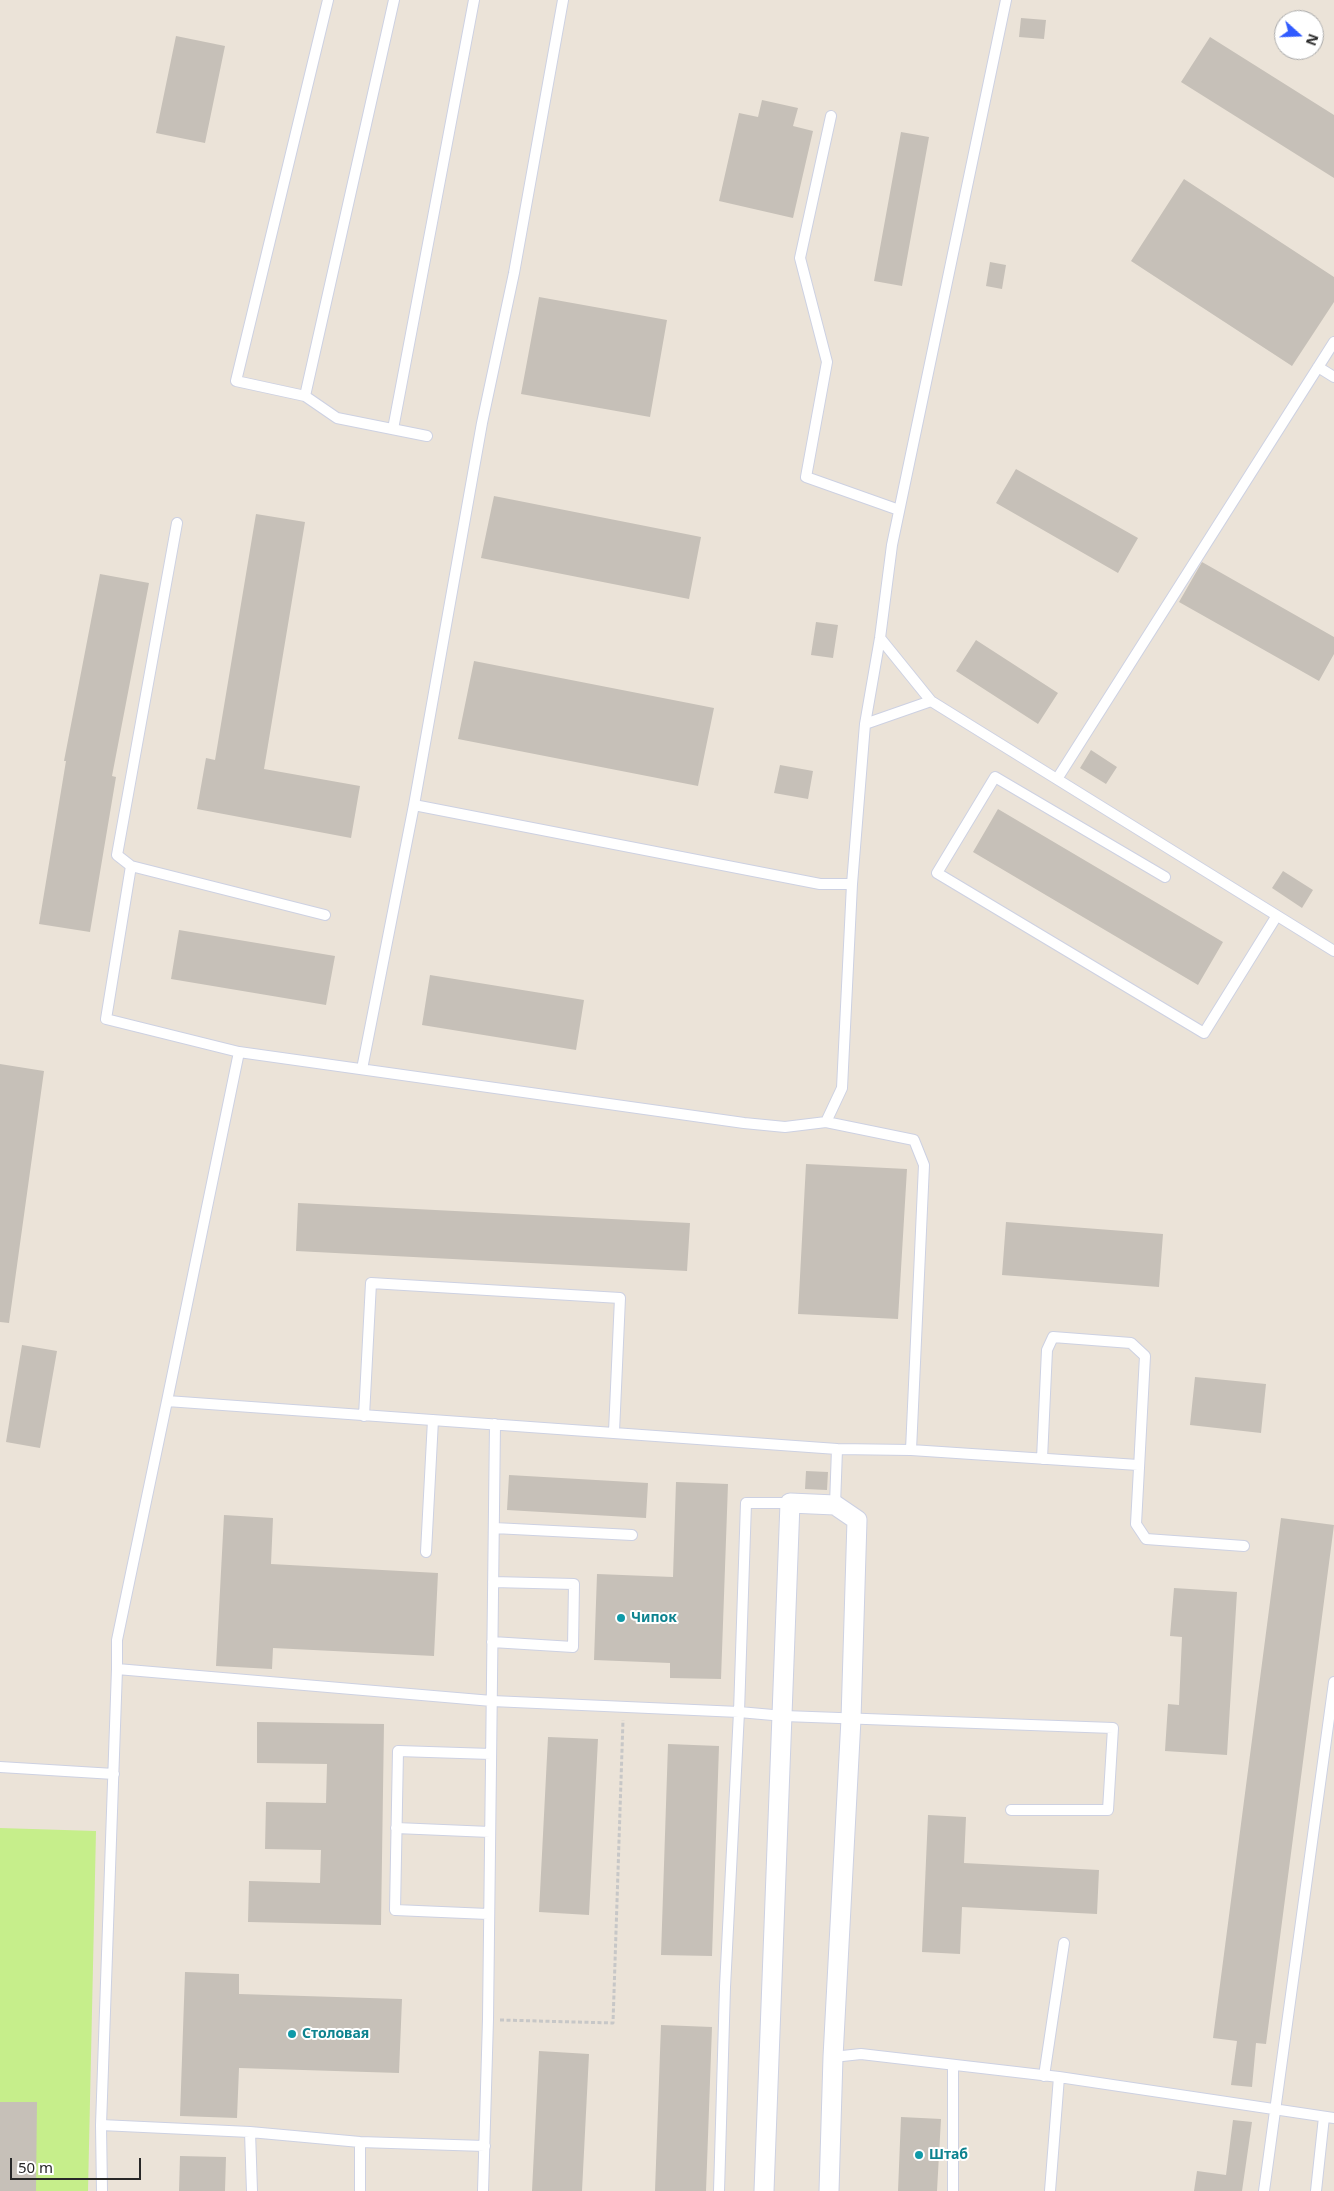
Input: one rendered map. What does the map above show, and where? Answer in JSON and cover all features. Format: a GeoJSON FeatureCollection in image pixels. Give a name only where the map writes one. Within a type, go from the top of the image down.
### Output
{"type":"FeatureCollection","features":[{"type":"Feature","properties":{"kind":"street"},"geometry":{"type":"LineString","coordinates":[[764,2191],[784,1716],[790,1503],[835,1505],[858,1520],[851,1719],[833,2057],[829,2191]]}},
{"type":"Feature","properties":{"kind":"lane"},"geometry":{"type":"LineString","coordinates":[[328,0],[236,380],[305,396],[336,418],[427,436]]}},
{"type":"Feature","properties":{"kind":"lane"},"geometry":{"type":"LineString","coordinates":[[305,396],[394,0]]}},
{"type":"Feature","properties":{"kind":"lane"},"geometry":{"type":"LineString","coordinates":[[392,429],[474,0]]}},
{"type":"Feature","properties":{"kind":"lane"},"geometry":{"type":"LineString","coordinates":[[362,1070],[414,805],[482,423],[514,273],[563,0]]}},
{"type":"Feature","properties":{"kind":"lane"},"geometry":{"type":"LineString","coordinates":[[826,1122],[842,1088],[852,884],[865,724],[880,638],[892,545],[1006,0]]}},
{"type":"Feature","properties":{"kind":"lane"},"geometry":{"type":"LineString","coordinates":[[831,116],[800,258],[827,362],[806,478],[899,510]]}},
{"type":"Feature","properties":{"kind":"lane"},"geometry":{"type":"LineString","coordinates":[[1057,779],[1334,342]]}},
{"type":"Feature","properties":{"kind":"lane"},"geometry":{"type":"LineString","coordinates":[[1318,367],[1334,377]]}},
{"type":"Feature","properties":{"kind":"lane"},"geometry":{"type":"LineString","coordinates":[[176,523],[117,856],[130,866],[325,915]]}},
{"type":"Feature","properties":{"kind":"lane"},"geometry":{"type":"LineString","coordinates":[[880,638],[931,701],[1276,917],[1334,951]]}},
{"type":"Feature","properties":{"kind":"lane"},"geometry":{"type":"LineString","coordinates":[[865,724],[931,701]]}},
{"type":"Feature","properties":{"kind":"lane"},"geometry":{"type":"LineString","coordinates":[[1165,877],[994,777],[937,873],[1204,1033],[1276,917]]}},
{"type":"Feature","properties":{"kind":"lane"},"geometry":{"type":"LineString","coordinates":[[414,805],[820,884],[852,884]]}},
{"type":"Feature","properties":{"kind":"lane"},"geometry":{"type":"LineString","coordinates":[[130,866],[106,1019],[239,1052],[744,1123],[785,1127],[826,1122],[914,1140],[924,1165],[911,1450]]}},
{"type":"Feature","properties":{"kind":"lane"},"geometry":{"type":"LineString","coordinates":[[102,2191],[101,2125],[117,1640],[239,1052]]}},
{"type":"Feature","properties":{"kind":"lane"},"geometry":{"type":"LineString","coordinates":[[364,1416],[371,1283],[620,1298],[614,1432]]}},
{"type":"Feature","properties":{"kind":"lane"},"geometry":{"type":"LineString","coordinates":[[1042,1459],[1047,1350],[1053,1337],[1131,1343],[1145,1356],[1136,1524],[1146,1539],[1244,1546]]}},
{"type":"Feature","properties":{"kind":"lane"},"geometry":{"type":"LineString","coordinates":[[167,1401],[837,1449],[911,1450],[1138,1465]]}},
{"type":"Feature","properties":{"kind":"lane"},"geometry":{"type":"LineString","coordinates":[[426,1552],[433,1420]]}},
{"type":"Feature","properties":{"kind":"lane"},"geometry":{"type":"LineString","coordinates":[[483,2191],[488,2019],[495,1424]]}},
{"type":"Feature","properties":{"kind":"lane"},"geometry":{"type":"LineString","coordinates":[[835,1505],[837,1449]]}},
{"type":"Feature","properties":{"kind":"lane"},"geometry":{"type":"LineString","coordinates":[[719,2191],[725,1987],[739,1712],[746,1503],[790,1503]]}},
{"type":"Feature","properties":{"kind":"lane"},"geometry":{"type":"LineString","coordinates":[[494,1528],[632,1535]]}},
{"type":"Feature","properties":{"kind":"lane"},"geometry":{"type":"LineString","coordinates":[[492,1642],[573,1647],[574,1584],[493,1582]]}},
{"type":"Feature","properties":{"kind":"lane"},"geometry":{"type":"LineString","coordinates":[[117,1669],[492,1701],[851,1719],[1113,1728],[1108,1810],[1011,1810]]}},
{"type":"Feature","properties":{"kind":"lane"},"geometry":{"type":"LineString","coordinates":[[1264,2191],[1334,1682]]}},
{"type":"Feature","properties":{"kind":"lane"},"geometry":{"type":"LineString","coordinates":[[488,1914],[395,1910],[396,1828],[398,1751],[492,1754]]}},
{"type":"Feature","properties":{"kind":"lane"},"geometry":{"type":"LineString","coordinates":[[0,1768],[114,1774]]}},
{"type":"Feature","properties":{"kind":"lane"},"geometry":{"type":"LineString","coordinates":[[396,1828],[490,1832]]}},
{"type":"Feature","properties":{"kind":"lane"},"geometry":{"type":"LineString","coordinates":[[1044,2076],[1064,1943]]}},
{"type":"Feature","properties":{"kind":"lane"},"geometry":{"type":"LineString","coordinates":[[833,2057],[861,2054],[1059,2077],[1329,2118],[1316,2191]]}},
{"type":"Feature","properties":{"kind":"lane"},"geometry":{"type":"LineString","coordinates":[[953,2066],[954,2191]]}},
{"type":"Feature","properties":{"kind":"lane"},"geometry":{"type":"LineString","coordinates":[[1050,2191],[1059,2077]]}},
{"type":"Feature","properties":{"kind":"lane"},"geometry":{"type":"LineString","coordinates":[[101,2125],[250,2132],[360,2142],[485,2146]]}},
{"type":"Feature","properties":{"kind":"lane"},"geometry":{"type":"LineString","coordinates":[[250,2132],[252,2191]]}},
{"type":"Feature","properties":{"kind":"lane"},"geometry":{"type":"LineString","coordinates":[[360,2142],[360,2191]]}},
{"type":"Feature","properties":{"kind":"path"},"geometry":{"type":"LineString","coordinates":[[488,2019],[614,2023],[624,1707]]}},
{"type":"Feature","properties":{"kind":"green space"},"geometry":{"type":"Polygon","coordinates":[[[0,1828],[96,1831],[88,2191],[0,2191],[0,1828]]]}},
{"type":"Feature","properties":{"kind":"building"},"geometry":{"type":"Polygon","coordinates":[[[1021,18],[1046,20],[1044,39],[1019,37],[1021,18]]]}},
{"type":"Feature","properties":{"kind":"building"},"geometry":{"type":"Polygon","coordinates":[[[176,36],[225,46],[205,143],[156,133],[176,36]]]}},
{"type":"Feature","properties":{"kind":"building"},"geometry":{"type":"Polygon","coordinates":[[[1210,37],[1334,115],[1334,178],[1181,82],[1210,37]]]}},
{"type":"Feature","properties":{"kind":"building"},"geometry":{"type":"Polygon","coordinates":[[[762,100],[798,108],[793,126],[813,131],[793,218],[719,201],[739,113],[758,117],[762,100]]]}},
{"type":"Feature","properties":{"kind":"building"},"geometry":{"type":"Polygon","coordinates":[[[901,132],[929,137],[902,286],[874,281],[901,132]]]}},
{"type":"Feature","properties":{"kind":"building"},"geometry":{"type":"Polygon","coordinates":[[[1184,179],[1334,277],[1334,302],[1292,366],[1131,261],[1184,179]]]}},
{"type":"Feature","properties":{"kind":"building"},"geometry":{"type":"Polygon","coordinates":[[[990,262],[1006,265],[1002,289],[986,286],[990,262]]]}},
{"type":"Feature","properties":{"kind":"building"},"geometry":{"type":"Polygon","coordinates":[[[539,297],[667,320],[650,417],[521,394],[539,297]]]}},
{"type":"Feature","properties":{"kind":"building"},"geometry":{"type":"Polygon","coordinates":[[[1016,469],[1138,538],[1118,573],[996,503],[1016,469]]]}},
{"type":"Feature","properties":{"kind":"building"},"geometry":{"type":"Polygon","coordinates":[[[494,496],[701,537],[689,599],[481,558],[494,496]]]}},
{"type":"Feature","properties":{"kind":"building"},"geometry":{"type":"Polygon","coordinates":[[[256,514],[305,522],[264,769],[360,786],[351,838],[197,809],[206,758],[215,760],[256,514]]]}},
{"type":"Feature","properties":{"kind":"building"},"geometry":{"type":"Polygon","coordinates":[[[1202,562],[1334,637],[1334,654],[1319,681],[1179,602],[1202,562]]]}},
{"type":"Feature","properties":{"kind":"building"},"geometry":{"type":"Polygon","coordinates":[[[100,574],[149,583],[112,776],[116,777],[90,932],[39,924],[66,761],[64,761],[100,574]]]}},
{"type":"Feature","properties":{"kind":"building"},"geometry":{"type":"Polygon","coordinates":[[[816,622],[838,625],[833,658],[811,655],[816,622]]]}},
{"type":"Feature","properties":{"kind":"building"},"geometry":{"type":"Polygon","coordinates":[[[976,640],[1058,693],[1038,724],[956,671],[976,640]]]}},
{"type":"Feature","properties":{"kind":"building"},"geometry":{"type":"Polygon","coordinates":[[[474,661],[714,708],[698,786],[458,739],[474,661]]]}},
{"type":"Feature","properties":{"kind":"building"},"geometry":{"type":"Polygon","coordinates":[[[1091,750],[1117,767],[1106,784],[1080,768],[1091,750]]]}},
{"type":"Feature","properties":{"kind":"building"},"geometry":{"type":"Polygon","coordinates":[[[780,765],[813,771],[808,799],[774,793],[780,765]]]}},
{"type":"Feature","properties":{"kind":"building"},"geometry":{"type":"Polygon","coordinates":[[[998,809],[1223,942],[1198,985],[973,852],[998,809]]]}},
{"type":"Feature","properties":{"kind":"building"},"geometry":{"type":"Polygon","coordinates":[[[1283,871],[1313,890],[1302,908],[1272,888],[1283,871]]]}},
{"type":"Feature","properties":{"kind":"building"},"geometry":{"type":"Polygon","coordinates":[[[179,930],[335,956],[326,1005],[171,979],[179,930]]]}},
{"type":"Feature","properties":{"kind":"building"},"geometry":{"type":"Polygon","coordinates":[[[430,975],[584,1000],[576,1050],[422,1025],[430,975]]]}},
{"type":"Feature","properties":{"kind":"building"},"geometry":{"type":"Polygon","coordinates":[[[0,1064],[44,1071],[9,1323],[0,1322],[0,1064]]]}},
{"type":"Feature","properties":{"kind":"building"},"geometry":{"type":"Polygon","coordinates":[[[806,1164],[907,1169],[898,1319],[798,1314],[806,1164]]]}},
{"type":"Feature","properties":{"kind":"building"},"geometry":{"type":"Polygon","coordinates":[[[298,1203],[690,1223],[687,1271],[296,1251],[298,1203]]]}},
{"type":"Feature","properties":{"kind":"building"},"geometry":{"type":"Polygon","coordinates":[[[1006,1222],[1163,1234],[1159,1287],[1002,1275],[1006,1222]]]}},
{"type":"Feature","properties":{"kind":"building"},"geometry":{"type":"Polygon","coordinates":[[[22,1345],[57,1351],[40,1448],[6,1442],[22,1345]]]}},
{"type":"Feature","properties":{"kind":"building"},"geometry":{"type":"Polygon","coordinates":[[[1195,1377],[1266,1384],[1261,1433],[1190,1425],[1195,1377]]]}},
{"type":"Feature","properties":{"kind":"building"},"geometry":{"type":"Polygon","coordinates":[[[806,1471],[828,1472],[827,1490],[805,1489],[806,1471]]]}},
{"type":"Feature","properties":{"kind":"building"},"geometry":{"type":"Polygon","coordinates":[[[509,1475],[648,1483],[646,1518],[507,1510],[509,1475]]]}},
{"type":"Feature","properties":{"kind":"building"},"geometry":{"type":"Polygon","coordinates":[[[676,1482],[728,1484],[721,1679],[670,1678],[670,1663],[594,1660],[597,1574],[673,1577],[676,1482]]]}},
{"type":"Feature","properties":{"kind":"building"},"geometry":{"type":"Polygon","coordinates":[[[224,1515],[273,1518],[271,1564],[438,1573],[434,1656],[273,1648],[272,1669],[216,1666],[224,1515]]]}},
{"type":"Feature","properties":{"kind":"building"},"geometry":{"type":"Polygon","coordinates":[[[1281,1518],[1334,1525],[1266,2044],[1256,2043],[1252,2087],[1231,2085],[1237,2041],[1213,2038],[1281,1518]]]}},
{"type":"Feature","properties":{"kind":"building"},"geometry":{"type":"Polygon","coordinates":[[[1174,1588],[1237,1592],[1227,1755],[1165,1751],[1168,1704],[1179,1705],[1182,1637],[1170,1636],[1174,1588]]]}},
{"type":"Feature","properties":{"kind":"building"},"geometry":{"type":"Polygon","coordinates":[[[257,1722],[384,1724],[381,1925],[248,1922],[249,1881],[320,1883],[321,1850],[265,1849],[266,1802],[326,1803],[327,1764],[257,1763],[257,1722]]]}},
{"type":"Feature","properties":{"kind":"building"},"geometry":{"type":"Polygon","coordinates":[[[548,1737],[598,1739],[589,1915],[539,1912],[548,1737]]]}},
{"type":"Feature","properties":{"kind":"building"},"geometry":{"type":"Polygon","coordinates":[[[668,1744],[719,1746],[712,1956],[661,1955],[668,1744]]]}},
{"type":"Feature","properties":{"kind":"building"},"geometry":{"type":"Polygon","coordinates":[[[928,1815],[966,1817],[964,1863],[1099,1870],[1097,1914],[962,1907],[960,1954],[922,1952],[928,1815]]]}},
{"type":"Feature","properties":{"kind":"building","name":"Столовая"},"geometry":{"type":"Polygon","coordinates":[[[185,1972],[239,1974],[239,1994],[402,1999],[399,2073],[239,2068],[237,2118],[180,2116],[185,1972]]]}},
{"type":"Feature","properties":{"kind":"building"},"geometry":{"type":"Polygon","coordinates":[[[661,2025],[712,2027],[706,2191],[655,2191],[661,2025]]]}},
{"type":"Feature","properties":{"kind":"building"},"geometry":{"type":"Polygon","coordinates":[[[539,2051],[589,2054],[582,2191],[532,2191],[539,2051]]]}},
{"type":"Feature","properties":{"kind":"building"},"geometry":{"type":"Polygon","coordinates":[[[0,2102],[37,2102],[36,2191],[0,2191],[0,2102]]]}},
{"type":"Feature","properties":{"kind":"building","name":"Штаб"},"geometry":{"type":"Polygon","coordinates":[[[901,2117],[941,2119],[937,2191],[898,2191],[901,2117]]]}},
{"type":"Feature","properties":{"kind":"building"},"geometry":{"type":"Polygon","coordinates":[[[1233,2120],[1252,2122],[1242,2191],[1194,2191],[1197,2171],[1226,2175],[1233,2120]]]}},
{"type":"Feature","properties":{"kind":"building"},"geometry":{"type":"Polygon","coordinates":[[[180,2156],[226,2157],[225,2191],[179,2191],[180,2156]]]}},
{"type":"Feature","properties":{"kind":"place","name":"Чипок"},"geometry":{"type":"Point","coordinates":[621,1618]}},
{"type":"Feature","properties":{"kind":"place","name":"Столовая"},"geometry":{"type":"Point","coordinates":[292,2034]}},
{"type":"Feature","properties":{"kind":"place","name":"Штаб"},"geometry":{"type":"Point","coordinates":[919,2155]}}]}
